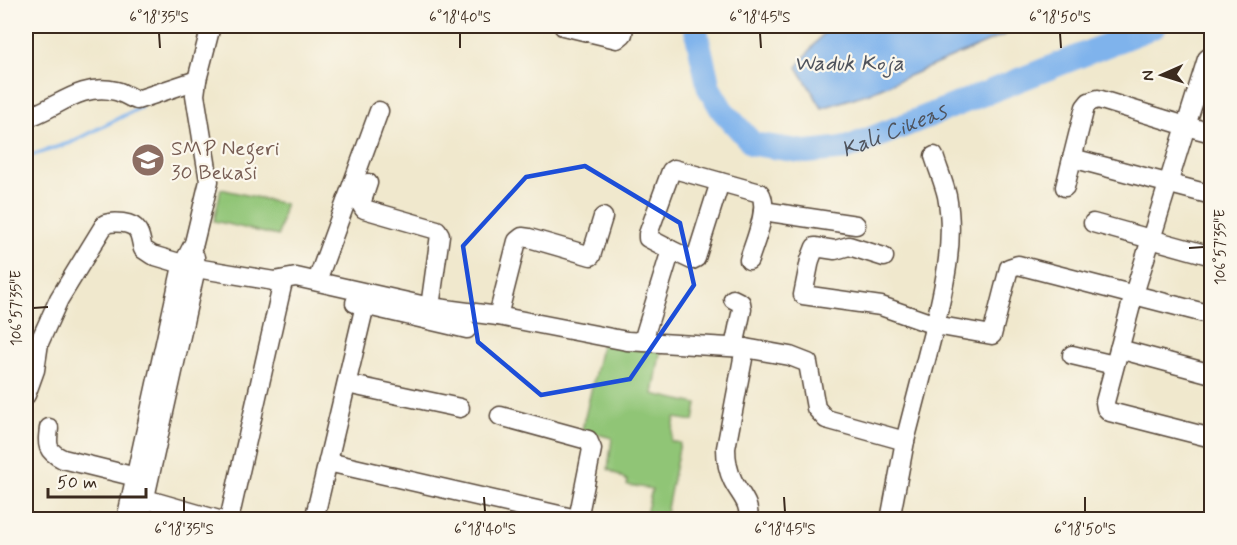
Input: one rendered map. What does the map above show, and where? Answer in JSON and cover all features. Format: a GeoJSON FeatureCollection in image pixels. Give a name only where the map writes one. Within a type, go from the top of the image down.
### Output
{"type":"FeatureCollection","features":[{"type":"Feature","properties":{"kind":"street"},"geometry":{"type":"LineString","coordinates":[[126,519],[139,497],[209,181],[195,94],[211,26]]}},
{"type":"Feature","properties":{"kind":"street"},"geometry":{"type":"LineString","coordinates":[[563,26],[617,39],[623,34],[624,26]]}},
{"type":"Feature","properties":{"kind":"street"},"geometry":{"type":"LineString","coordinates":[[1212,55],[1207,60],[1167,183],[1105,397],[1106,408],[1110,412],[1212,438]]}},
{"type":"Feature","properties":{"kind":"street"},"geometry":{"type":"LineString","coordinates":[[26,118],[68,96],[87,91],[112,90],[134,100],[141,100],[197,80]]}},
{"type":"Feature","properties":{"kind":"street"},"geometry":{"type":"LineString","coordinates":[[1065,187],[1085,107],[1092,100],[1098,99],[1212,133]]}},
{"type":"Feature","properties":{"kind":"street"},"geometry":{"type":"LineString","coordinates":[[317,281],[379,111]]}},
{"type":"Feature","properties":{"kind":"street"},"geometry":{"type":"LineString","coordinates":[[890,519],[905,441],[942,295],[950,238],[947,196],[934,156]]}},
{"type":"Feature","properties":{"kind":"street"},"geometry":{"type":"LineString","coordinates":[[1072,158],[1212,195]]}},
{"type":"Feature","properties":{"kind":"street"},"geometry":{"type":"LineString","coordinates":[[720,182],[696,258],[692,260],[648,238],[671,171],[677,169],[760,193],[764,202],[763,212],[749,260]]}},
{"type":"Feature","properties":{"kind":"street"},"geometry":{"type":"LineString","coordinates":[[368,183],[361,204],[364,209],[437,230],[440,235],[430,307]]}},
{"type":"Feature","properties":{"kind":"street"},"geometry":{"type":"LineString","coordinates":[[763,212],[856,225]]}},
{"type":"Feature","properties":{"kind":"street"},"geometry":{"type":"LineString","coordinates":[[498,316],[517,241],[522,237],[529,238],[591,256],[603,217]]}},
{"type":"Feature","properties":{"kind":"street"},"geometry":{"type":"LineString","coordinates":[[26,395],[35,370],[32,338],[105,224],[117,222],[136,228],[143,249],[152,255],[189,267],[278,283],[467,329]]}},
{"type":"Feature","properties":{"kind":"street"},"geometry":{"type":"LineString","coordinates":[[1093,223],[1212,256]]}},
{"type":"Feature","properties":{"kind":"street"},"geometry":{"type":"LineString","coordinates":[[884,257],[849,246],[835,250],[815,247],[803,295],[881,306],[935,325],[992,335],[1009,268],[1018,264],[1212,315]]}},
{"type":"Feature","properties":{"kind":"street"},"geometry":{"type":"LineString","coordinates":[[643,342],[671,250]]}},
{"type":"Feature","properties":{"kind":"street"},"geometry":{"type":"LineString","coordinates":[[140,519],[136,477],[189,267]]}},
{"type":"Feature","properties":{"kind":"street"},"geometry":{"type":"LineString","coordinates":[[278,283],[296,277],[430,307],[498,316],[627,342],[740,347],[790,356],[808,363],[816,408],[826,419],[905,441]]}},
{"type":"Feature","properties":{"kind":"street"},"geometry":{"type":"LineString","coordinates":[[229,519],[278,283]]}},
{"type":"Feature","properties":{"kind":"street"},"geometry":{"type":"LineString","coordinates":[[733,299],[741,303],[742,309],[740,347],[726,458],[733,479],[749,506],[748,519]]}},
{"type":"Feature","properties":{"kind":"street"},"geometry":{"type":"LineString","coordinates":[[314,519],[365,305]]}},
{"type":"Feature","properties":{"kind":"street"},"geometry":{"type":"LineString","coordinates":[[1072,354],[1117,357],[1212,374]]}},
{"type":"Feature","properties":{"kind":"street"},"geometry":{"type":"LineString","coordinates":[[347,384],[460,408]]}},
{"type":"Feature","properties":{"kind":"street"},"geometry":{"type":"LineString","coordinates":[[328,462],[579,519],[592,449],[588,440],[500,416]]}},
{"type":"Feature","properties":{"kind":"street"},"geometry":{"type":"LineString","coordinates":[[49,428],[47,443],[53,454],[63,459],[136,477]]}},
{"type":"Feature","properties":{"kind":"street"},"geometry":{"type":"LineString","coordinates":[[139,497],[219,519]]}},
{"type":"Feature","properties":{"kind":"highlighted area"},"geometry":{"type":"Polygon","coordinates":[[[585,166],[680,223],[694,285],[630,379],[541,395],[478,342],[463,246],[526,177],[585,166]]]}},
{"type":"Feature","properties":{"kind":"green space"},"geometry":{"type":"Polygon","coordinates":[[[221,189],[285,204],[278,236],[214,221],[221,189]]]}},
{"type":"Feature","properties":{"kind":"green space"},"geometry":{"type":"Polygon","coordinates":[[[602,343],[661,348],[653,394],[697,404],[694,421],[675,418],[671,441],[680,443],[665,519],[645,518],[652,489],[627,485],[628,481],[608,469],[612,438],[582,430],[602,343]]]}},
{"type":"Feature","properties":{"kind":"water","name":"Waduk Koja"},"geometry":{"type":"Polygon","coordinates":[[[829,26],[1025,26],[869,93],[822,108],[797,67],[829,26]]]}},
{"type":"Feature","properties":{"kind":"waterway","name":"Kali Cikeas"},"geometry":{"type":"LineString","coordinates":[[695,26],[709,88],[722,110],[753,144],[806,152],[847,148],[1155,26]]}},
{"type":"Feature","properties":{"kind":"waterway"},"geometry":{"type":"LineString","coordinates":[[26,157],[70,143],[141,107]]}},
{"type":"Feature","properties":{"kind":"place","name":"SMP Negeri 30 Bekasi"},"geometry":{"type":"Point","coordinates":[148,160]}}]}
